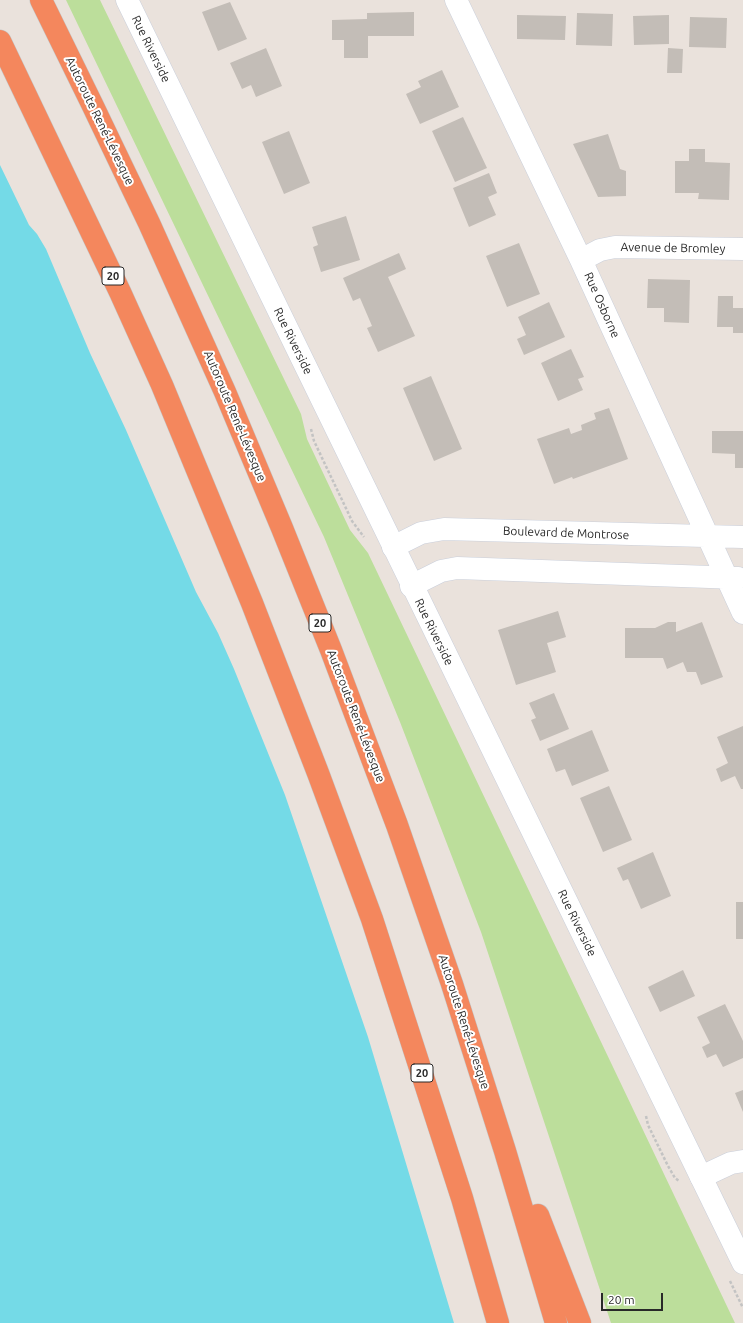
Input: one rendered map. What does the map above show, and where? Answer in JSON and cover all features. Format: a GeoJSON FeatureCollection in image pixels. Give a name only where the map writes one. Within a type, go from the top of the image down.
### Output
{"type":"FeatureCollection","features":[{"type":"Feature","properties":{"kind":"highway","name":"Autoroute René-Lévesque"},"geometry":{"type":"LineString","coordinates":[[42,0],[178,285],[225,392],[331,650],[394,818],[477,1060],[556,1323]]}},
{"type":"Feature","properties":{"kind":"highway","name":"20"},"geometry":{"type":"LineString","coordinates":[[0,41],[117,285],[162,385],[229,545],[313,759],[372,919],[411,1037],[462,1198],[498,1323]]}},
{"type":"Feature","properties":{"kind":"highway"},"geometry":{"type":"LineString","coordinates":[[0,50],[18,78]]}},
{"type":"Feature","properties":{"kind":"highway"},"geometry":{"type":"LineString","coordinates":[[477,1060],[580,1323]]}},
{"type":"Feature","properties":{"kind":"street","name":"Rue Riverside"},"geometry":{"type":"LineString","coordinates":[[127,0],[393,547],[692,1181],[743,1263]]}},
{"type":"Feature","properties":{"kind":"street","name":"Rue Osborne"},"geometry":{"type":"LineString","coordinates":[[456,0],[581,260],[707,536],[735,578],[743,613]]}},
{"type":"Feature","properties":{"kind":"street","name":"Avenue de Bromley"},"geometry":{"type":"LineString","coordinates":[[581,260],[600,250],[615,247],[743,249]]}},
{"type":"Feature","properties":{"kind":"street","name":"Boulevard de Montrose"},"geometry":{"type":"LineString","coordinates":[[393,547],[421,534],[444,529],[743,537]]}},
{"type":"Feature","properties":{"kind":"street"},"geometry":{"type":"LineString","coordinates":[[411,586],[441,571],[457,568],[735,578]]}},
{"type":"Feature","properties":{"kind":"street"},"geometry":{"type":"LineString","coordinates":[[692,1181],[731,1163],[743,1161]]}},
{"type":"Feature","properties":{"kind":"path"},"geometry":{"type":"LineString","coordinates":[[310,427],[314,441],[352,521],[367,541]]}},
{"type":"Feature","properties":{"kind":"path"},"geometry":{"type":"LineString","coordinates":[[645,1112],[648,1125],[674,1178],[692,1181]]}},
{"type":"Feature","properties":{"kind":"green space"},"geometry":{"type":"Polygon","coordinates":[[[66,0],[100,0],[301,414],[307,439],[350,530],[368,553],[735,1323],[611,1323],[481,932],[400,722],[324,537],[66,0]]]}},
{"type":"Feature","properties":{"kind":"water"},"geometry":{"type":"Polygon","coordinates":[[[0,165],[29,225],[37,234],[46,249],[90,353],[126,430],[196,592],[218,633],[234,669],[285,795],[368,1037],[454,1323],[0,1323],[0,165]]]}},
{"type":"Feature","properties":{"kind":"building"},"geometry":{"type":"Polygon","coordinates":[[[230,2],[247,39],[218,51],[202,12],[230,2]]]}},
{"type":"Feature","properties":{"kind":"building"},"geometry":{"type":"Polygon","coordinates":[[[414,12],[414,36],[368,36],[368,58],[344,58],[344,40],[332,40],[332,20],[367,19],[367,13],[414,12]]]}},
{"type":"Feature","properties":{"kind":"building"},"geometry":{"type":"Polygon","coordinates":[[[577,13],[613,14],[612,46],[576,45],[577,13]]]}},
{"type":"Feature","properties":{"kind":"building"},"geometry":{"type":"Polygon","coordinates":[[[517,15],[566,16],[565,40],[517,39],[517,15]]]}},
{"type":"Feature","properties":{"kind":"building"},"geometry":{"type":"Polygon","coordinates":[[[669,15],[669,44],[634,45],[633,16],[669,15]]]}},
{"type":"Feature","properties":{"kind":"building"},"geometry":{"type":"Polygon","coordinates":[[[690,17],[727,18],[726,48],[689,47],[690,17]]]}},
{"type":"Feature","properties":{"kind":"building"},"geometry":{"type":"Polygon","coordinates":[[[266,48],[282,86],[256,97],[251,85],[242,89],[230,63],[266,48]]]}},
{"type":"Feature","properties":{"kind":"building"},"geometry":{"type":"Polygon","coordinates":[[[668,48],[683,49],[682,73],[667,73],[668,48]]]}},
{"type":"Feature","properties":{"kind":"building"},"geometry":{"type":"Polygon","coordinates":[[[442,70],[459,107],[420,124],[406,94],[421,87],[418,81],[442,70]]]}},
{"type":"Feature","properties":{"kind":"building"},"geometry":{"type":"Polygon","coordinates":[[[463,117],[487,168],[455,182],[432,131],[463,117]]]}},
{"type":"Feature","properties":{"kind":"building"},"geometry":{"type":"Polygon","coordinates":[[[289,131],[310,183],[284,194],[262,142],[289,131]]]}},
{"type":"Feature","properties":{"kind":"building"},"geometry":{"type":"Polygon","coordinates":[[[608,134],[620,169],[626,171],[626,196],[598,197],[573,144],[608,134]]]}},
{"type":"Feature","properties":{"kind":"building"},"geometry":{"type":"Polygon","coordinates":[[[689,149],[705,149],[705,162],[730,163],[729,200],[698,199],[699,193],[675,193],[675,161],[689,161],[689,149]]]}},
{"type":"Feature","properties":{"kind":"building"},"geometry":{"type":"Polygon","coordinates":[[[489,173],[497,193],[488,197],[496,215],[469,227],[453,188],[489,173]]]}},
{"type":"Feature","properties":{"kind":"building"},"geometry":{"type":"Polygon","coordinates":[[[346,216],[360,260],[321,272],[313,247],[318,245],[312,227],[346,216]]]}},
{"type":"Feature","properties":{"kind":"building"},"geometry":{"type":"Polygon","coordinates":[[[519,243],[540,294],[507,307],[486,256],[519,243]]]}},
{"type":"Feature","properties":{"kind":"building"},"geometry":{"type":"Polygon","coordinates":[[[399,253],[406,269],[388,277],[415,336],[378,352],[367,328],[372,326],[360,298],[353,301],[343,278],[399,253]]]}},
{"type":"Feature","properties":{"kind":"building"},"geometry":{"type":"Polygon","coordinates":[[[648,279],[690,280],[689,323],[664,322],[664,308],[647,308],[648,279]]]}},
{"type":"Feature","properties":{"kind":"building"},"geometry":{"type":"Polygon","coordinates":[[[718,296],[733,296],[733,308],[743,308],[743,333],[733,333],[733,327],[717,327],[718,296]]]}},
{"type":"Feature","properties":{"kind":"building"},"geometry":{"type":"Polygon","coordinates":[[[549,302],[565,337],[524,355],[517,339],[526,335],[518,317],[549,302]]]}},
{"type":"Feature","properties":{"kind":"building"},"geometry":{"type":"Polygon","coordinates":[[[571,349],[584,377],[578,379],[583,390],[558,401],[541,363],[571,349]]]}},
{"type":"Feature","properties":{"kind":"building"},"geometry":{"type":"Polygon","coordinates":[[[431,376],[462,449],[434,461],[403,388],[431,376]]]}},
{"type":"Feature","properties":{"kind":"building"},"geometry":{"type":"Polygon","coordinates":[[[609,408],[628,459],[573,479],[572,477],[554,484],[537,439],[569,428],[571,434],[582,430],[581,425],[596,419],[594,413],[609,408]]]}},
{"type":"Feature","properties":{"kind":"building"},"geometry":{"type":"Polygon","coordinates":[[[712,431],[743,431],[743,468],[735,468],[735,454],[712,453],[712,431]]]}},
{"type":"Feature","properties":{"kind":"building"},"geometry":{"type":"Polygon","coordinates":[[[558,611],[566,637],[547,643],[556,672],[516,685],[498,630],[558,611]]]}},
{"type":"Feature","properties":{"kind":"building"},"geometry":{"type":"Polygon","coordinates":[[[668,622],[676,622],[676,632],[702,622],[723,677],[701,685],[696,672],[687,672],[683,662],[667,669],[663,658],[625,658],[625,628],[655,628],[668,622]]]}},
{"type":"Feature","properties":{"kind":"building"},"geometry":{"type":"Polygon","coordinates":[[[554,693],[569,729],[540,741],[531,720],[536,718],[529,703],[554,693]]]}},
{"type":"Feature","properties":{"kind":"building"},"geometry":{"type":"Polygon","coordinates":[[[743,726],[743,789],[741,789],[735,776],[721,782],[716,769],[728,763],[717,737],[743,726]]]}},
{"type":"Feature","properties":{"kind":"building"},"geometry":{"type":"Polygon","coordinates":[[[592,730],[609,771],[572,786],[565,769],[556,772],[547,749],[592,730]]]}},
{"type":"Feature","properties":{"kind":"building"},"geometry":{"type":"Polygon","coordinates":[[[609,786],[632,840],[603,852],[580,798],[609,786]]]}},
{"type":"Feature","properties":{"kind":"building"},"geometry":{"type":"Polygon","coordinates":[[[653,852],[671,896],[641,909],[628,879],[623,881],[617,868],[653,852]]]}},
{"type":"Feature","properties":{"kind":"building"},"geometry":{"type":"Polygon","coordinates":[[[736,902],[743,902],[743,939],[736,939],[736,902]]]}},
{"type":"Feature","properties":{"kind":"building"},"geometry":{"type":"Polygon","coordinates":[[[683,970],[695,996],[660,1012],[648,987],[683,970]]]}},
{"type":"Feature","properties":{"kind":"building"},"geometry":{"type":"Polygon","coordinates":[[[725,1004],[743,1041],[743,1058],[723,1067],[716,1054],[707,1058],[702,1047],[710,1043],[697,1017],[725,1004]]]}},
{"type":"Feature","properties":{"kind":"building"},"geometry":{"type":"Polygon","coordinates":[[[743,1090],[743,1112],[735,1093],[743,1090]]]}}]}
